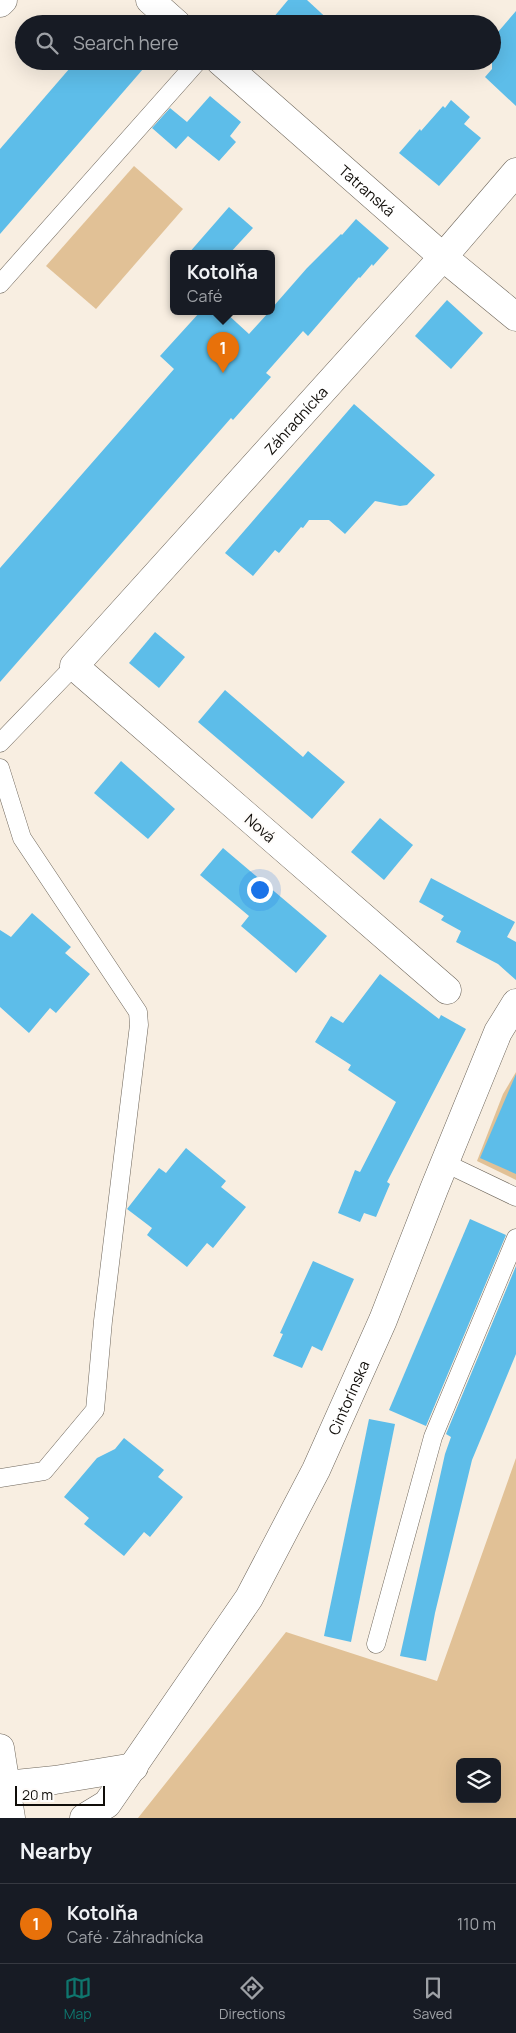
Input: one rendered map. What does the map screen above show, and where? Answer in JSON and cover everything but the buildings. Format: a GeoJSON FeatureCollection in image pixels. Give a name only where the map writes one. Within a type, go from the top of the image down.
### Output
{"type":"FeatureCollection","features":[{"type":"Feature","properties":{"kind":"street"},"geometry":{"type":"LineString","coordinates":[[0,3],[3,0]]}},
{"type":"Feature","properties":{"kind":"street"},"geometry":{"type":"LineString","coordinates":[[150,0],[167,15]]}},
{"type":"Feature","properties":{"kind":"street","name":"Tatranská"},"geometry":{"type":"LineString","coordinates":[[230,70],[443,257],[516,317]]}},
{"type":"Feature","properties":{"kind":"street","name":"Záhradnícka"},"geometry":{"type":"LineString","coordinates":[[74,666],[443,257],[516,172]]}},
{"type":"Feature","properties":{"kind":"street","name":"Nová"},"geometry":{"type":"LineString","coordinates":[[74,666],[447,990]]}},
{"type":"Feature","properties":{"kind":"street","name":"Cintorínska"},"geometry":{"type":"LineString","coordinates":[[84,1818],[107,1804],[249,1598],[316,1470],[383,1320],[498,1032],[516,1002]]}},
{"type":"Feature","properties":{"kind":"street"},"geometry":{"type":"LineString","coordinates":[[0,1748],[11,1818]]}},
{"type":"Feature","properties":{"kind":"street"},"geometry":{"type":"LineString","coordinates":[[6,1785],[55,1780],[134,1767]]}},
{"type":"Feature","properties":{"kind":"lane"},"geometry":{"type":"LineString","coordinates":[[0,284],[190,70]]}},
{"type":"Feature","properties":{"kind":"lane"},"geometry":{"type":"LineString","coordinates":[[0,743],[74,666]]}},
{"type":"Feature","properties":{"kind":"lane"},"geometry":{"type":"LineString","coordinates":[[0,768],[22,838],[138,1012],[139,1025],[103,1321],[95,1410],[44,1471],[0,1478]]}},
{"type":"Feature","properties":{"kind":"lane"},"geometry":{"type":"LineString","coordinates":[[445,1163],[516,1197]]}},
{"type":"Feature","properties":{"kind":"lane"},"geometry":{"type":"LineString","coordinates":[[376,1644],[433,1437],[516,1238]]}},
{"type":"Feature","properties":{"kind":"shaded area"},"geometry":{"type":"Polygon","coordinates":[[[134,166],[183,209],[96,309],[46,266],[134,166]]]}},
{"type":"Feature","properties":{"kind":"shaded area"},"geometry":{"type":"Polygon","coordinates":[[[516,1072],[516,1180],[477,1161],[503,1094],[516,1072]]]}},
{"type":"Feature","properties":{"kind":"shaded area"},"geometry":{"type":"Polygon","coordinates":[[[516,1458],[516,1818],[138,1818],[286,1632],[437,1681],[516,1458]]]}},
{"type":"Feature","properties":{"kind":"place","name":"Kotolňa"},"geometry":{"type":"Point","coordinates":[223,373]}}]}
